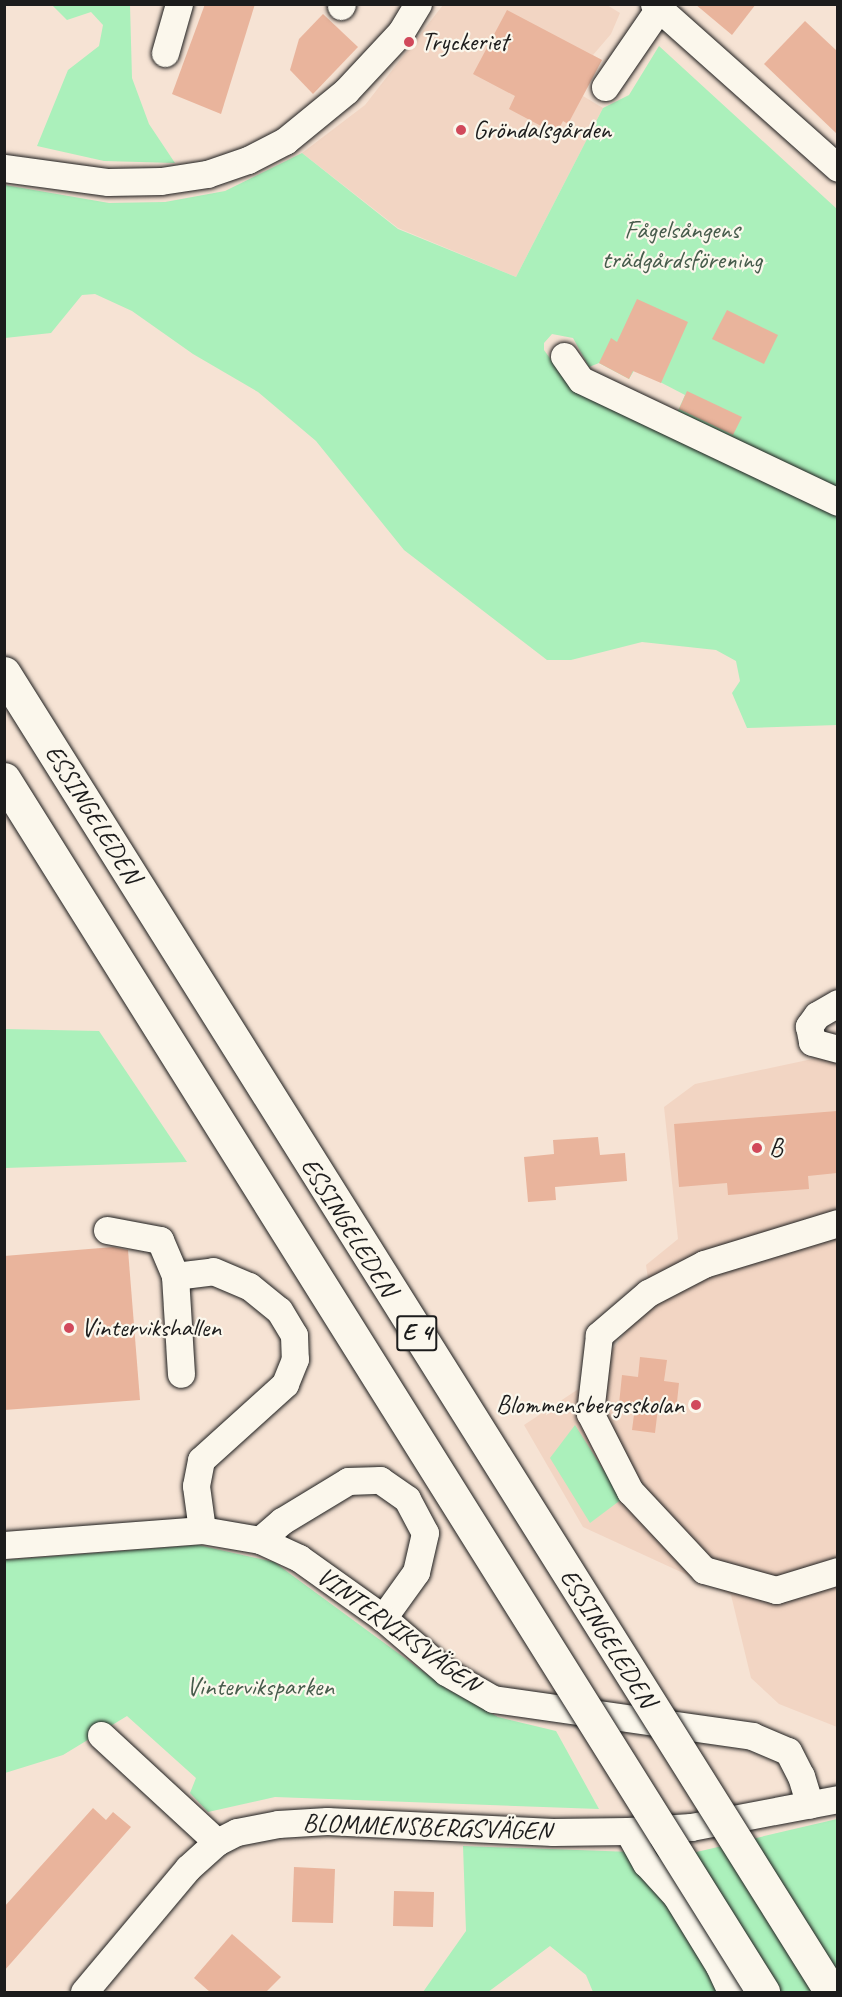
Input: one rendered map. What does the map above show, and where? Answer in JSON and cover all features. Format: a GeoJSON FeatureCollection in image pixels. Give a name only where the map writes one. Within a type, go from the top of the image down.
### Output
{"type":"FeatureCollection","features":[{"type":"Feature","properties":{"kind":"highway","name":"ESSINGELEDEN"},"geometry":{"type":"LineString","coordinates":[[4,673],[831,1992]]}},
{"type":"Feature","properties":{"kind":"highway","name":"E 4"},"geometry":{"type":"LineString","coordinates":[[4,779],[763,1992]]}},
{"type":"Feature","properties":{"kind":"street"},"geometry":{"type":"LineString","coordinates":[[165,53],[178,4]]}},
{"type":"Feature","properties":{"kind":"street"},"geometry":{"type":"LineString","coordinates":[[4,168],[108,182],[161,181],[207,174],[248,160],[285,141],[346,91],[401,32],[418,4]]}},
{"type":"Feature","properties":{"kind":"street"},"geometry":{"type":"LineString","coordinates":[[605,87],[657,6],[837,168]]}},
{"type":"Feature","properties":{"kind":"street"},"geometry":{"type":"LineString","coordinates":[[564,356],[581,380],[837,502]]}},
{"type":"Feature","properties":{"kind":"street"},"geometry":{"type":"LineString","coordinates":[[837,1003],[817,1015],[808,1026],[812,1042],[837,1049]]}},
{"type":"Feature","properties":{"kind":"street"},"geometry":{"type":"LineString","coordinates":[[837,1223],[704,1264],[648,1293],[599,1335],[590,1413],[630,1491],[704,1570],[776,1590],[837,1571]]}},
{"type":"Feature","properties":{"kind":"street"},"geometry":{"type":"LineString","coordinates":[[107,1230],[160,1240],[175,1276],[181,1374]]}},
{"type":"Feature","properties":{"kind":"street"},"geometry":{"type":"LineString","coordinates":[[175,1276],[213,1271],[249,1286],[279,1310],[294,1335],[295,1359],[285,1384],[201,1460],[196,1486],[202,1530]]}},
{"type":"Feature","properties":{"kind":"street"},"geometry":{"type":"LineString","coordinates":[[260,1540],[282,1521],[348,1481],[380,1480],[406,1499],[425,1533],[417,1572],[383,1618]]}},
{"type":"Feature","properties":{"kind":"street","name":"VINTERVIKSVÄGEN"},"geometry":{"type":"LineString","coordinates":[[4,1545],[202,1530],[260,1540],[299,1558],[383,1618],[446,1672],[493,1699],[752,1736],[788,1751],[801,1776],[810,1805]]}},
{"type":"Feature","properties":{"kind":"street"},"geometry":{"type":"LineString","coordinates":[[100,1735],[217,1842]]}},
{"type":"Feature","properties":{"kind":"street","name":"BLOMMENSBERGSVÄGEN"},"geometry":{"type":"LineString","coordinates":[[84,1992],[189,1868],[217,1842],[237,1832],[278,1824],[327,1821],[628,1831],[691,1827],[837,1799]]}},
{"type":"Feature","properties":{"kind":"street"},"geometry":{"type":"LineString","coordinates":[[628,1831],[646,1863],[676,1896],[719,1966],[731,1992]]}},
{"type":"Feature","properties":{"kind":"shaded area","name":"Gröndalsgården"},"geometry":{"type":"Polygon","coordinates":[[[443,5],[607,5],[620,13],[611,34],[593,55],[602,60],[583,96],[603,108],[516,277],[398,228],[302,153],[365,105],[443,5]]]}},
{"type":"Feature","properties":{"kind":"shaded area","name":"Blommensbergsskolan"},"geometry":{"type":"Polygon","coordinates":[[[817,1058],[837,1058],[837,1727],[779,1704],[751,1678],[731,1595],[583,1527],[524,1425],[586,1384],[651,1299],[646,1265],[678,1239],[664,1107],[695,1084],[817,1058]]]}},
{"type":"Feature","properties":{"kind":"green space"},"geometry":{"type":"Polygon","coordinates":[[[52,5],[130,5],[132,78],[149,124],[175,163],[104,161],[37,146],[68,70],[99,46],[103,25],[91,12],[67,20],[52,5]]]}},
{"type":"Feature","properties":{"kind":"green space","name":"Fågelsångens trädgårdsförening"},"geometry":{"type":"Polygon","coordinates":[[[659,46],[837,209],[837,495],[676,415],[685,395],[635,369],[629,379],[599,363],[589,367],[573,338],[552,334],[544,343],[544,350],[567,382],[837,513],[837,725],[747,728],[732,693],[740,681],[736,661],[716,650],[642,642],[571,660],[547,660],[404,550],[316,441],[258,392],[193,354],[132,311],[95,294],[82,295],[51,333],[5,338],[5,185],[109,203],[165,202],[225,191],[302,153],[398,229],[516,277],[603,108],[629,95],[659,46]]]}},
{"type":"Feature","properties":{"kind":"green space"},"geometry":{"type":"Polygon","coordinates":[[[4,1029],[99,1031],[187,1162],[5,1168],[4,1029]]]}},
{"type":"Feature","properties":{"kind":"green space"},"geometry":{"type":"Polygon","coordinates":[[[575,1425],[622,1499],[590,1523],[550,1458],[575,1425]]]}},
{"type":"Feature","properties":{"kind":"green space","name":"Vinterviksparken"},"geometry":{"type":"Polygon","coordinates":[[[198,1545],[274,1562],[447,1689],[498,1717],[556,1731],[599,1809],[275,1797],[208,1812],[190,1793],[196,1778],[127,1716],[63,1755],[5,1773],[5,1560],[198,1545]]]}},
{"type":"Feature","properties":{"kind":"green space"},"geometry":{"type":"Polygon","coordinates":[[[837,1819],[837,1992],[593,1992],[586,1975],[550,1946],[488,1992],[423,1992],[466,1931],[463,1846],[688,1854],[837,1819]]]}},
{"type":"Feature","properties":{"kind":"building"},"geometry":{"type":"Polygon","coordinates":[[[205,4],[255,4],[221,114],[172,94],[205,4]]]}},
{"type":"Feature","properties":{"kind":"building"},"geometry":{"type":"Polygon","coordinates":[[[695,4],[756,4],[732,35],[695,4]]]}},
{"type":"Feature","properties":{"kind":"building"},"geometry":{"type":"Polygon","coordinates":[[[507,10],[602,60],[568,124],[563,121],[556,134],[509,109],[515,96],[473,74],[507,10]]]}},
{"type":"Feature","properties":{"kind":"building"},"geometry":{"type":"Polygon","coordinates":[[[323,14],[358,47],[313,94],[290,70],[299,39],[323,14]]]}},
{"type":"Feature","properties":{"kind":"building"},"geometry":{"type":"Polygon","coordinates":[[[805,21],[837,51],[837,134],[764,64],[805,21]]]}},
{"type":"Feature","properties":{"kind":"building"},"geometry":{"type":"Polygon","coordinates":[[[637,299],[688,322],[661,383],[633,371],[629,379],[599,363],[611,338],[617,342],[637,299]]]}},
{"type":"Feature","properties":{"kind":"building"},"geometry":{"type":"Polygon","coordinates":[[[727,310],[778,335],[764,364],[712,339],[727,310]]]}},
{"type":"Feature","properties":{"kind":"building"},"geometry":{"type":"Polygon","coordinates":[[[687,391],[742,417],[733,435],[679,409],[687,391]]]}},
{"type":"Feature","properties":{"kind":"building","name":"B"},"geometry":{"type":"Polygon","coordinates":[[[837,1111],[837,1173],[808,1176],[809,1189],[728,1195],[727,1183],[679,1187],[674,1124],[837,1111]]]}},
{"type":"Feature","properties":{"kind":"building"},"geometry":{"type":"Polygon","coordinates":[[[598,1137],[600,1155],[625,1153],[627,1181],[555,1187],[556,1200],[528,1202],[524,1157],[554,1154],[553,1140],[598,1137]]]}},
{"type":"Feature","properties":{"kind":"building","name":"Vintervikshallen"},"geometry":{"type":"Polygon","coordinates":[[[113,1247],[128,1250],[140,1400],[4,1410],[4,1256],[113,1247]]]}},
{"type":"Feature","properties":{"kind":"building"},"geometry":{"type":"Polygon","coordinates":[[[640,1357],[667,1360],[664,1381],[679,1383],[676,1411],[658,1408],[655,1433],[632,1430],[635,1407],[619,1404],[622,1375],[638,1377],[640,1357]]]}},
{"type":"Feature","properties":{"kind":"building"},"geometry":{"type":"Polygon","coordinates":[[[93,1808],[106,1820],[113,1812],[131,1827],[4,1971],[4,1907],[93,1808]]]}},
{"type":"Feature","properties":{"kind":"building"},"geometry":{"type":"Polygon","coordinates":[[[294,1867],[335,1869],[333,1923],[292,1922],[294,1867]]]}},
{"type":"Feature","properties":{"kind":"building"},"geometry":{"type":"Polygon","coordinates":[[[394,1891],[434,1892],[433,1927],[393,1926],[394,1891]]]}},
{"type":"Feature","properties":{"kind":"building"},"geometry":{"type":"Polygon","coordinates":[[[232,1934],[281,1977],[266,1992],[210,1992],[194,1978],[232,1934]]]}},
{"type":"Feature","properties":{"kind":"place","name":"Tryckeriet"},"geometry":{"type":"Point","coordinates":[409,42]}},
{"type":"Feature","properties":{"kind":"place","name":"Gröndalsgården"},"geometry":{"type":"Point","coordinates":[461,130]}},
{"type":"Feature","properties":{"kind":"place","name":"B"},"geometry":{"type":"Point","coordinates":[757,1148]}},
{"type":"Feature","properties":{"kind":"place","name":"Vintervikshallen"},"geometry":{"type":"Point","coordinates":[69,1328]}},
{"type":"Feature","properties":{"kind":"place","name":"Blommensbergsskolan"},"geometry":{"type":"Point","coordinates":[696,1405]}}]}
